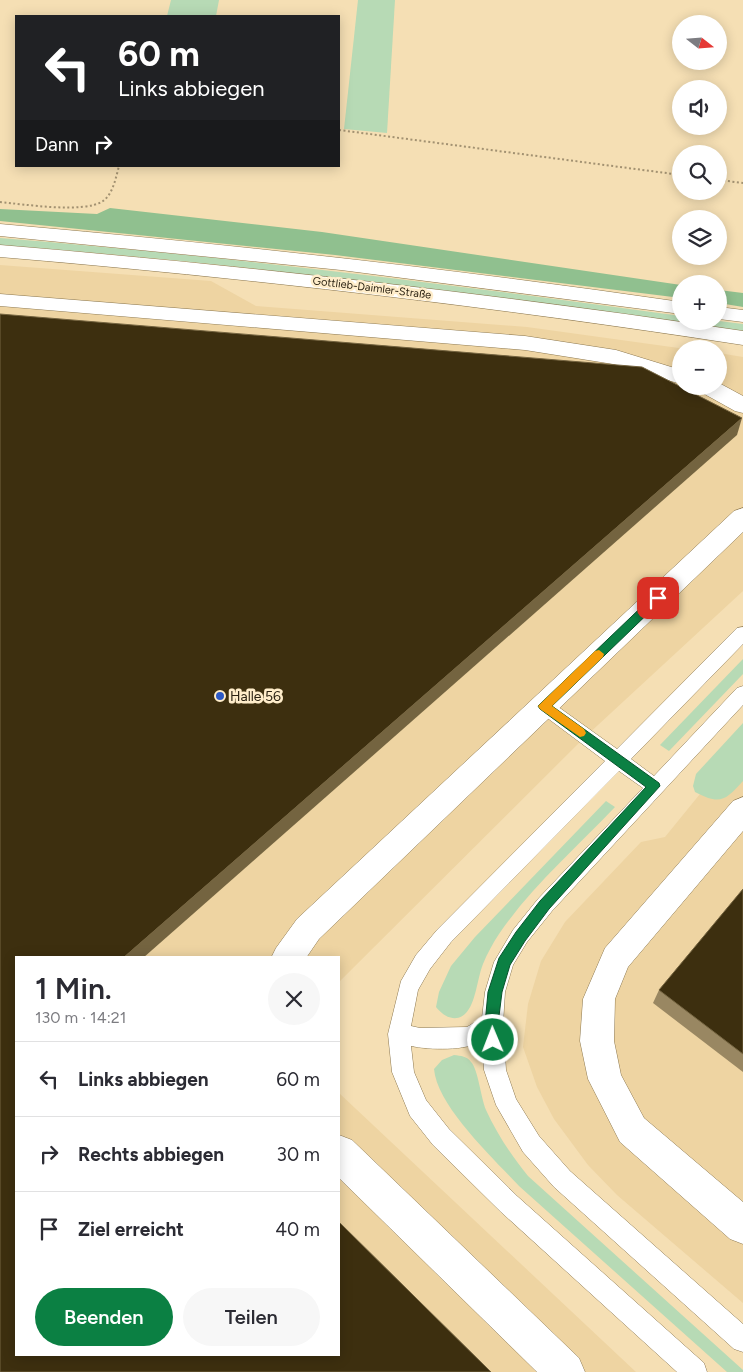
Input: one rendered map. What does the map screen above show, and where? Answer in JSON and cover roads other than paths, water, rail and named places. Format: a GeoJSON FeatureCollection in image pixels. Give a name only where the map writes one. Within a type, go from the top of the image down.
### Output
{"type":"FeatureCollection","features":[{"type":"Feature","properties":{"kind":"street","name":"Gottlieb-Daimler-Straße"},"geometry":{"type":"LineString","coordinates":[[0,230],[274,256],[490,281],[672,307]]}},
{"type":"Feature","properties":{"kind":"street","name":"Gottlieb-Daimler-Straße"},"geometry":{"type":"LineString","coordinates":[[0,251],[266,276],[480,301],[743,338]]}},
{"type":"Feature","properties":{"kind":"street"},"geometry":{"type":"LineString","coordinates":[[0,300],[525,343],[616,357],[672,374]]}},
{"type":"Feature","properties":{"kind":"street"},"geometry":{"type":"LineString","coordinates":[[727,314],[743,316]]}},
{"type":"Feature","properties":{"kind":"street"},"geometry":{"type":"LineString","coordinates":[[723,395],[743,406]]}},
{"type":"Feature","properties":{"kind":"street"},"geometry":{"type":"LineString","coordinates":[[288,956],[308,929],[743,518]]}},
{"type":"Feature","properties":{"kind":"street"},"geometry":{"type":"LineString","coordinates":[[743,810],[616,958],[599,999],[597,1041],[605,1079],[632,1130],[743,1226]]}},
{"type":"Feature","properties":{"kind":"street"},"geometry":{"type":"LineString","coordinates":[[340,1154],[565,1372]]}},
{"type":"Feature","properties":{"kind":"lane"},"geometry":{"type":"LineString","coordinates":[[695,1372],[509,1204],[441,1137],[418,1108],[403,1072],[399,1034],[408,988],[423,962],[444,936],[743,633]]}},
{"type":"Feature","properties":{"kind":"lane"},"geometry":{"type":"LineString","coordinates":[[743,693],[654,786],[545,905],[520,936],[504,962],[495,992],[492,1024],[496,1070],[507,1104],[531,1144],[562,1179],[743,1340]]}},
{"type":"Feature","properties":{"kind":"lane"},"geometry":{"type":"LineString","coordinates":[[544,706],[654,786]]}},
{"type":"Feature","properties":{"kind":"lane"},"geometry":{"type":"LineString","coordinates":[[399,1034],[420,1038],[470,1037],[492,1024]]}},
{"type":"Feature","properties":{"kind":"place","name":"Halle 56"},"geometry":{"type":"Point","coordinates":[220,696]}}]}
